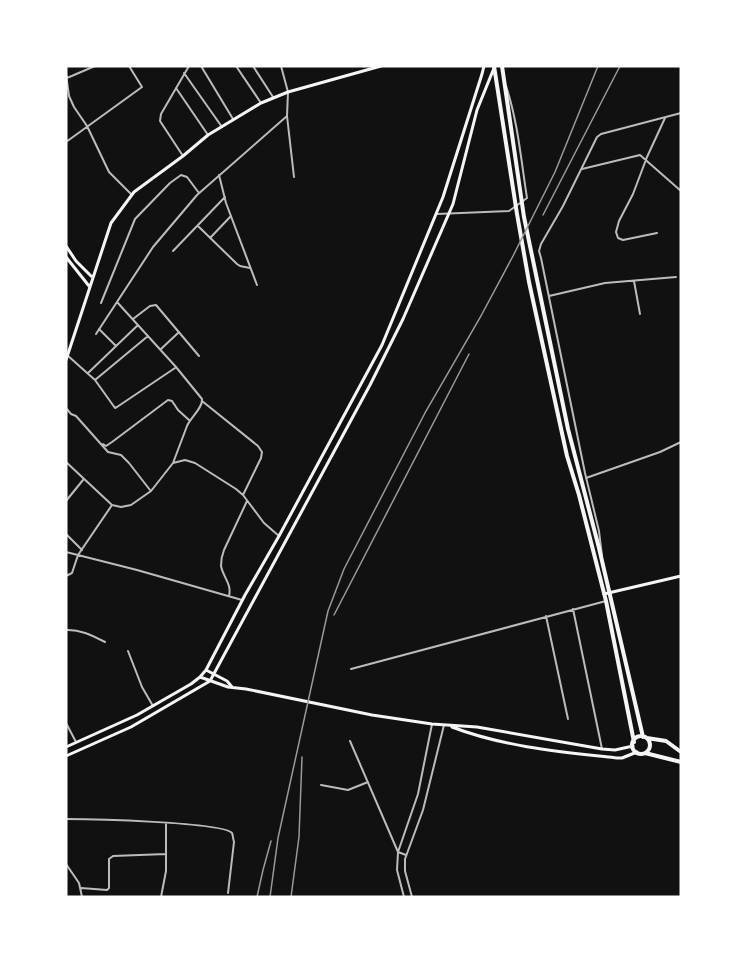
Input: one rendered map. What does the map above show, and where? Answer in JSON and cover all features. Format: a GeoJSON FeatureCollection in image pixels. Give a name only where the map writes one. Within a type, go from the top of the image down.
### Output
{"type":"FeatureCollection","features":[{"type":"Feature","properties":{"kind":"highway"},"geometry":{"type":"LineString","coordinates":[[495,66],[529,282],[567,456],[606,601],[633,744],[637,752],[641,754],[681,762]]}},
{"type":"Feature","properties":{"kind":"highway"},"geometry":{"type":"LineString","coordinates":[[504,66],[504,85],[524,217],[576,462],[645,738],[650,744],[645,753]]}},
{"type":"Feature","properties":{"kind":"highway"},"geometry":{"type":"LineString","coordinates":[[633,744],[637,738],[666,741],[681,752]]}},
{"type":"Feature","properties":{"kind":"main road"},"geometry":{"type":"LineString","coordinates":[[66,360],[111,223],[134,192],[208,135],[261,103],[288,92],[381,66]]}},
{"type":"Feature","properties":{"kind":"main road"},"geometry":{"type":"LineString","coordinates":[[66,747],[153,706],[200,677],[206,670],[382,345],[437,214],[484,66]]}},
{"type":"Feature","properties":{"kind":"main road"},"geometry":{"type":"LineString","coordinates":[[66,756],[131,727],[210,681],[370,385],[403,319],[453,204],[477,110],[495,66]]}},
{"type":"Feature","properties":{"kind":"main road"},"geometry":{"type":"LineString","coordinates":[[67,249],[92,277]]}},
{"type":"Feature","properties":{"kind":"main road"},"geometry":{"type":"LineString","coordinates":[[66,257],[89,286]]}},
{"type":"Feature","properties":{"kind":"main road"},"geometry":{"type":"LineString","coordinates":[[350,405],[357,408]]}},
{"type":"Feature","properties":{"kind":"main road"},"geometry":{"type":"LineString","coordinates":[[604,594],[681,576]]}},
{"type":"Feature","properties":{"kind":"main road"},"geometry":{"type":"LineString","coordinates":[[206,670],[227,681],[232,687]]}},
{"type":"Feature","properties":{"kind":"main road"},"geometry":{"type":"LineString","coordinates":[[200,677],[228,687],[372,716],[477,727],[602,749],[615,750],[633,744]]}},
{"type":"Feature","properties":{"kind":"main road"},"geometry":{"type":"LineString","coordinates":[[446,725],[476,736],[553,751],[617,758],[637,752]]}},
{"type":"Feature","properties":{"kind":"street"},"geometry":{"type":"LineString","coordinates":[[94,66],[67,76],[68,96],[87,126],[109,172],[132,195]]}},
{"type":"Feature","properties":{"kind":"street"},"geometry":{"type":"LineString","coordinates":[[66,142],[142,87],[129,66]]}},
{"type":"Feature","properties":{"kind":"street"},"geometry":{"type":"LineString","coordinates":[[183,156],[160,121],[161,114],[189,66]]}},
{"type":"Feature","properties":{"kind":"street"},"geometry":{"type":"LineString","coordinates":[[201,66],[234,119]]}},
{"type":"Feature","properties":{"kind":"street"},"geometry":{"type":"LineString","coordinates":[[236,66],[261,103]]}},
{"type":"Feature","properties":{"kind":"street"},"geometry":{"type":"LineString","coordinates":[[253,66],[273,97]]}},
{"type":"Feature","properties":{"kind":"street"},"geometry":{"type":"LineString","coordinates":[[281,66],[288,92],[287,116],[294,177]]}},
{"type":"Feature","properties":{"kind":"street"},"geometry":{"type":"LineString","coordinates":[[184,73],[222,127]]}},
{"type":"Feature","properties":{"kind":"street"},"geometry":{"type":"LineString","coordinates":[[437,214],[509,211],[527,198],[512,104],[503,74]]}},
{"type":"Feature","properties":{"kind":"street"},"geometry":{"type":"LineString","coordinates":[[176,87],[208,135]]}},
{"type":"Feature","properties":{"kind":"street"},"geometry":{"type":"LineString","coordinates":[[603,565],[602,546],[586,478],[540,247],[597,137],[603,133],[681,113]]}},
{"type":"Feature","properties":{"kind":"street"},"geometry":{"type":"LineString","coordinates":[[96,334],[153,247],[199,193],[287,116]]}},
{"type":"Feature","properties":{"kind":"street"},"geometry":{"type":"LineString","coordinates":[[657,233],[623,240],[618,238],[616,232],[664,118]]}},
{"type":"Feature","properties":{"kind":"street"},"geometry":{"type":"LineString","coordinates":[[582,169],[640,154],[681,191]]}},
{"type":"Feature","properties":{"kind":"street"},"geometry":{"type":"LineString","coordinates":[[100,303],[133,225],[141,213],[181,175],[187,177],[199,193]]}},
{"type":"Feature","properties":{"kind":"street"},"geometry":{"type":"LineString","coordinates":[[219,175],[231,216],[257,285]]}},
{"type":"Feature","properties":{"kind":"street"},"geometry":{"type":"LineString","coordinates":[[173,251],[225,197]]}},
{"type":"Feature","properties":{"kind":"street"},"geometry":{"type":"LineString","coordinates":[[210,238],[231,216]]}},
{"type":"Feature","properties":{"kind":"street"},"geometry":{"type":"LineString","coordinates":[[198,226],[237,264],[250,268]]}},
{"type":"Feature","properties":{"kind":"street"},"geometry":{"type":"LineString","coordinates":[[549,296],[605,284],[676,277]]}},
{"type":"Feature","properties":{"kind":"street"},"geometry":{"type":"LineString","coordinates":[[634,280],[640,314]]}},
{"type":"Feature","properties":{"kind":"street"},"geometry":{"type":"LineString","coordinates":[[117,302],[161,349],[202,401],[258,446],[261,458],[243,495]]}},
{"type":"Feature","properties":{"kind":"street"},"geometry":{"type":"LineString","coordinates":[[133,319],[152,305],[156,305],[199,356]]}},
{"type":"Feature","properties":{"kind":"street"},"geometry":{"type":"LineString","coordinates":[[88,373],[139,325]]}},
{"type":"Feature","properties":{"kind":"street"},"geometry":{"type":"LineString","coordinates":[[99,329],[116,346]]}},
{"type":"Feature","properties":{"kind":"street"},"geometry":{"type":"LineString","coordinates":[[161,349],[179,332]]}},
{"type":"Feature","properties":{"kind":"street"},"geometry":{"type":"LineString","coordinates":[[95,380],[148,336]]}},
{"type":"Feature","properties":{"kind":"street"},"geometry":{"type":"LineString","coordinates":[[68,355],[95,380],[115,408],[176,367]]}},
{"type":"Feature","properties":{"kind":"street"},"geometry":{"type":"LineString","coordinates":[[101,443],[106,446],[168,400],[172,401],[189,420]]}},
{"type":"Feature","properties":{"kind":"street"},"geometry":{"type":"LineString","coordinates":[[66,462],[112,505],[121,507],[130,505],[151,491],[173,463],[189,420],[202,401]]}},
{"type":"Feature","properties":{"kind":"street"},"geometry":{"type":"LineString","coordinates":[[66,408],[108,452],[120,455],[151,491]]}},
{"type":"Feature","properties":{"kind":"street"},"geometry":{"type":"LineString","coordinates":[[586,478],[660,452],[681,442]]}},
{"type":"Feature","properties":{"kind":"street"},"geometry":{"type":"LineString","coordinates":[[173,463],[185,460],[195,463],[243,495],[264,523],[279,536]]}},
{"type":"Feature","properties":{"kind":"street"},"geometry":{"type":"LineString","coordinates":[[66,501],[84,479]]}},
{"type":"Feature","properties":{"kind":"street"},"geometry":{"type":"LineString","coordinates":[[229,597],[230,588],[221,565],[222,556],[248,501]]}},
{"type":"Feature","properties":{"kind":"street"},"geometry":{"type":"LineString","coordinates":[[66,576],[72,573],[78,555],[112,505]]}},
{"type":"Feature","properties":{"kind":"street"},"geometry":{"type":"LineString","coordinates":[[66,534],[82,550]]}},
{"type":"Feature","properties":{"kind":"street"},"geometry":{"type":"LineString","coordinates":[[66,552],[242,600]]}},
{"type":"Feature","properties":{"kind":"street"},"geometry":{"type":"LineString","coordinates":[[351,669],[606,601]]}},
{"type":"Feature","properties":{"kind":"street"},"geometry":{"type":"LineString","coordinates":[[573,609],[602,749]]}},
{"type":"Feature","properties":{"kind":"street"},"geometry":{"type":"LineString","coordinates":[[546,616],[568,719]]}},
{"type":"Feature","properties":{"kind":"street"},"geometry":{"type":"LineString","coordinates":[[66,630],[90,635],[105,642]]}},
{"type":"Feature","properties":{"kind":"street"},"geometry":{"type":"LineString","coordinates":[[128,651],[142,687],[153,706]]}},
{"type":"Feature","properties":{"kind":"street"},"geometry":{"type":"LineString","coordinates":[[66,723],[76,742]]}},
{"type":"Feature","properties":{"kind":"street"},"geometry":{"type":"LineString","coordinates":[[404,897],[398,870],[398,852],[418,794],[432,724]]}},
{"type":"Feature","properties":{"kind":"street"},"geometry":{"type":"LineString","coordinates":[[412,897],[405,867],[406,855],[423,810],[446,725]]}},
{"type":"Feature","properties":{"kind":"street"},"geometry":{"type":"LineString","coordinates":[[350,741],[398,852],[406,855]]}},
{"type":"Feature","properties":{"kind":"street"},"geometry":{"type":"LineString","coordinates":[[321,785],[348,789],[369,782]]}},
{"type":"Feature","properties":{"kind":"street"},"geometry":{"type":"LineString","coordinates":[[66,819],[139,821],[217,827],[230,832],[234,842],[228,893]]}},
{"type":"Feature","properties":{"kind":"street"},"geometry":{"type":"LineString","coordinates":[[161,897],[166,871],[166,823]]}},
{"type":"Feature","properties":{"kind":"street"},"geometry":{"type":"LineString","coordinates":[[81,888],[107,890],[109,888],[109,859],[113,856],[166,854]]}},
{"type":"Feature","properties":{"kind":"street"},"geometry":{"type":"LineString","coordinates":[[66,864],[79,882],[82,897]]}},
{"type":"Feature","properties":{"kind":"railway"},"geometry":{"type":"LineString","coordinates":[[270,897],[278,838],[328,611],[344,569],[426,411],[513,256],[555,172],[598,66]]}},
{"type":"Feature","properties":{"kind":"railway"},"geometry":{"type":"LineString","coordinates":[[543,215],[620,66]]}},
{"type":"Feature","properties":{"kind":"railway"},"geometry":{"type":"LineString","coordinates":[[334,615],[469,354]]}},
{"type":"Feature","properties":{"kind":"railway"},"geometry":{"type":"LineString","coordinates":[[291,897],[299,837],[302,757]]}},
{"type":"Feature","properties":{"kind":"railway"},"geometry":{"type":"LineString","coordinates":[[257,897],[271,841]]}}]}
